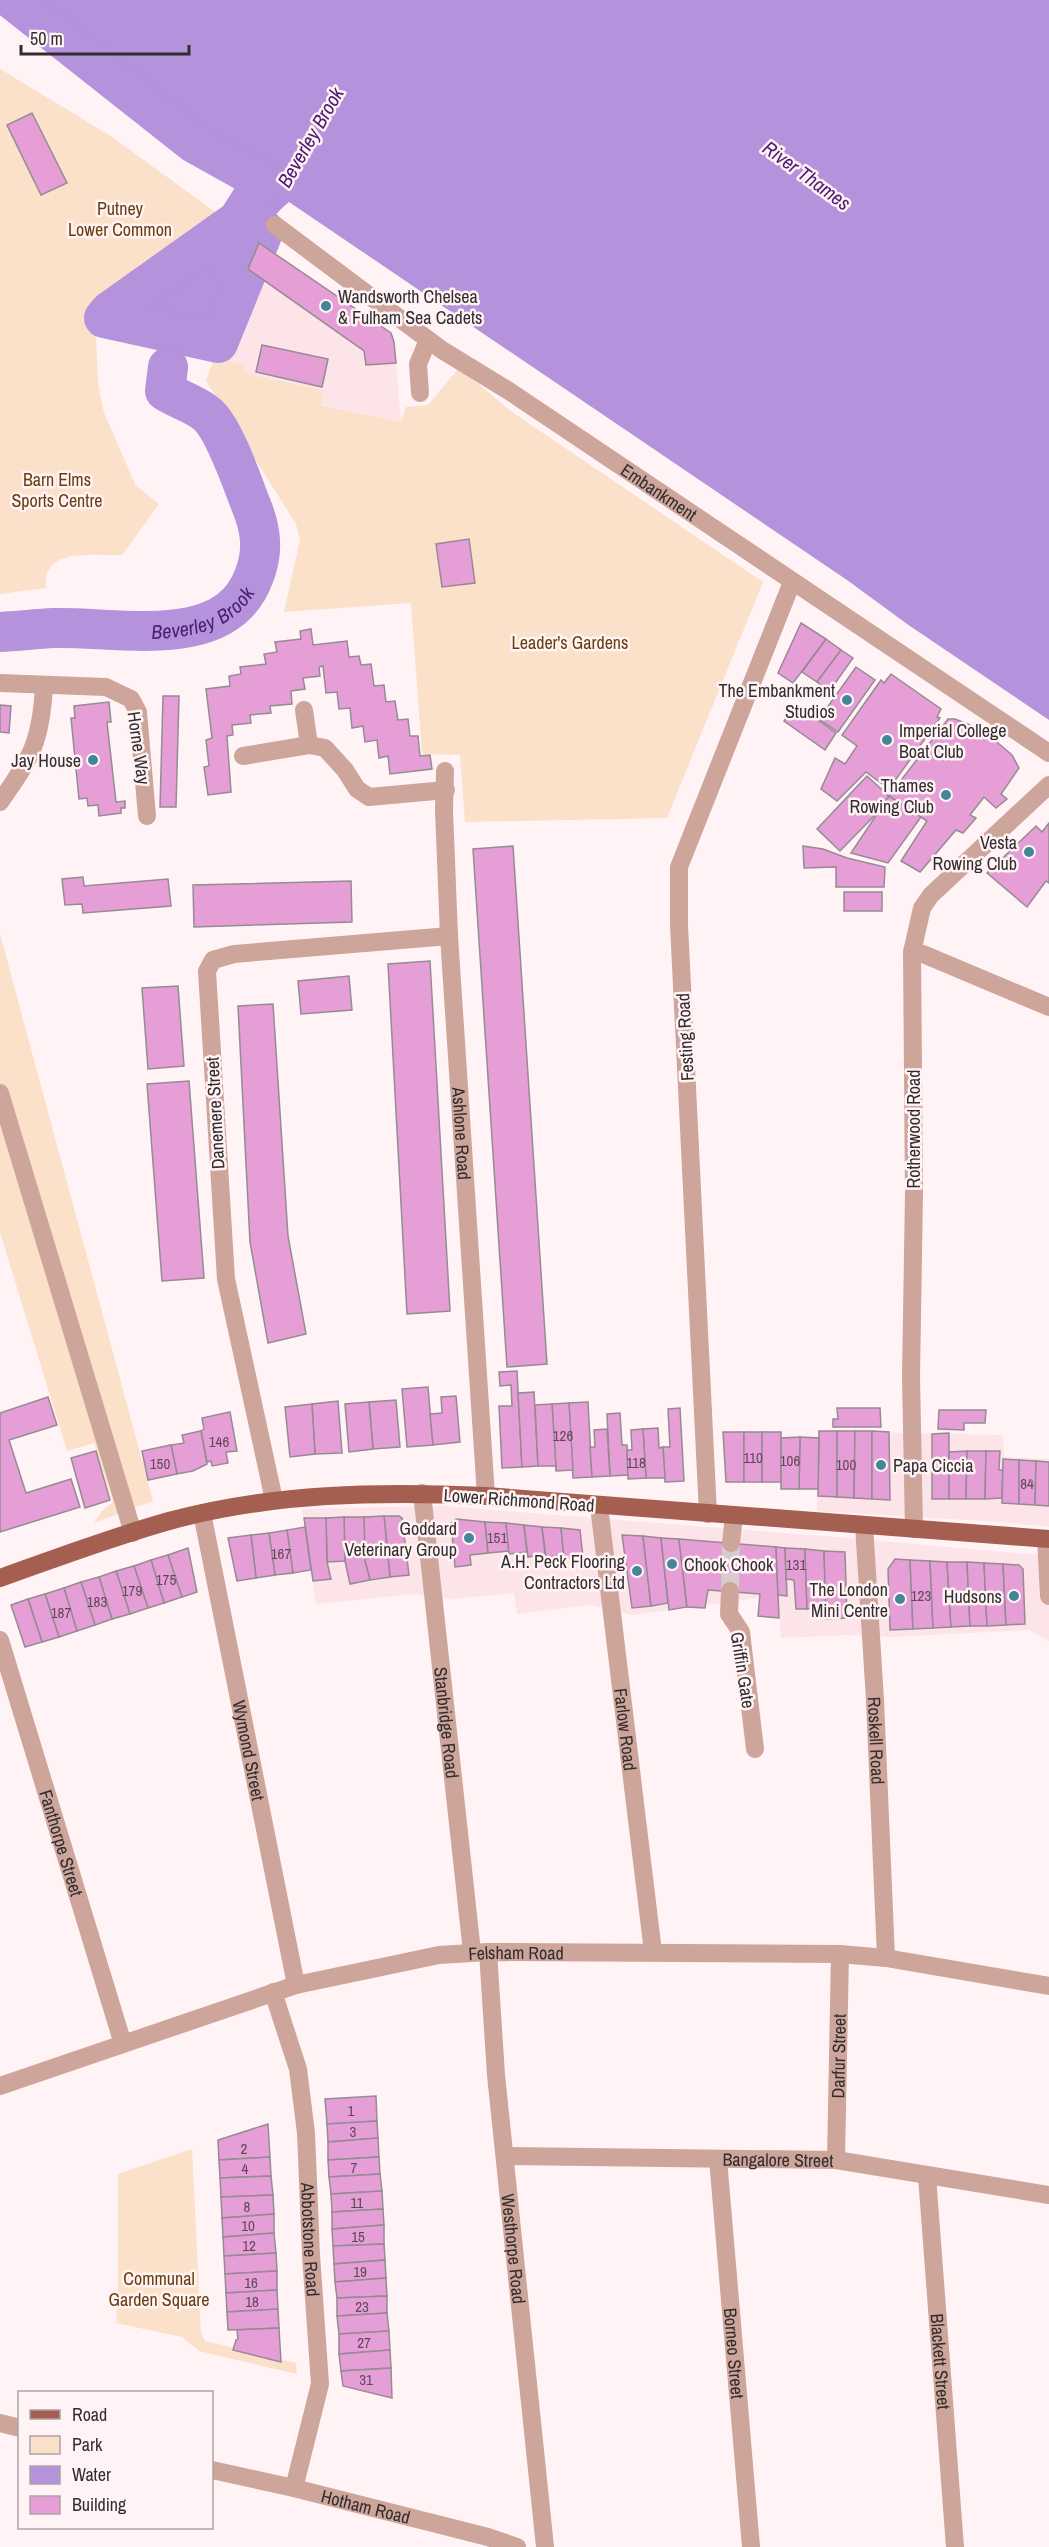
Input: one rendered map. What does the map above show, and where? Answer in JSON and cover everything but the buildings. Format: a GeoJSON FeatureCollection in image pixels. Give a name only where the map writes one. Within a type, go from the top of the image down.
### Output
{"type":"FeatureCollection","features":[{"type":"Feature","properties":{"kind":"main road","name":"Lower Richmond Road"},"geometry":{"type":"LineString","coordinates":[[0,1578],[133,1533],[202,1513],[274,1500],[333,1495],[422,1493],[486,1496],[1048,1539]]}},
{"type":"Feature","properties":{"kind":"street","name":"Embankment"},"geometry":{"type":"LineString","coordinates":[[275,225],[428,340],[1049,753]]}},
{"type":"Feature","properties":{"kind":"street"},"geometry":{"type":"LineString","coordinates":[[420,393],[418,364],[428,340]]}},
{"type":"Feature","properties":{"kind":"street","name":"Festing Road"},"geometry":{"type":"LineString","coordinates":[[708,1514],[679,926],[679,867],[792,582]]}},
{"type":"Feature","properties":{"kind":"street","name":"Horne Way"},"geometry":{"type":"LineString","coordinates":[[0,683],[106,687],[131,699],[138,712],[147,816]]}},
{"type":"Feature","properties":{"kind":"street"},"geometry":{"type":"LineString","coordinates":[[0,802],[21,773],[36,743],[42,717],[44,686]]}},
{"type":"Feature","properties":{"kind":"street"},"geometry":{"type":"LineString","coordinates":[[243,756],[309,745],[304,710]]}},
{"type":"Feature","properties":{"kind":"street","name":"Ashlone Road"},"geometry":{"type":"LineString","coordinates":[[309,745],[325,748],[345,770],[357,789],[369,796],[445,780],[449,936],[486,1496]]}},
{"type":"Feature","properties":{"kind":"street","name":"Rotherwood Road"},"geometry":{"type":"LineString","coordinates":[[914,1529],[911,1399],[914,1193],[912,952],[922,908],[931,895],[1049,785]]}},
{"type":"Feature","properties":{"kind":"street","name":"Danemere Street"},"geometry":{"type":"LineString","coordinates":[[274,1500],[226,1280],[207,971],[213,960],[234,954],[449,936]]}},
{"type":"Feature","properties":{"kind":"street"},"geometry":{"type":"LineString","coordinates":[[912,952],[943,962],[1049,1007]]}},
{"type":"Feature","properties":{"kind":"street"},"geometry":{"type":"LineString","coordinates":[[0,1093],[133,1533]]}},
{"type":"Feature","properties":{"kind":"street","name":"Stanbridge Road"},"geometry":{"type":"LineString","coordinates":[[422,1493],[480,1952]]}},
{"type":"Feature","properties":{"kind":"street","name":"Farlow Road"},"geometry":{"type":"LineString","coordinates":[[599,1506],[653,1952]]}},
{"type":"Feature","properties":{"kind":"street","name":"Wymond Street"},"geometry":{"type":"LineString","coordinates":[[202,1513],[296,1985]]}},
{"type":"Feature","properties":{"kind":"street"},"geometry":{"type":"LineString","coordinates":[[731,1544],[734,1516]]}},
{"type":"Feature","properties":{"kind":"street","name":"Roskell Road"},"geometry":{"type":"LineString","coordinates":[[864,1525],[875,1690],[886,1958]]}},
{"type":"Feature","properties":{"kind":"street"},"geometry":{"type":"LineString","coordinates":[[1048,1539],[1049,1596]]}},
{"type":"Feature","properties":{"kind":"street","name":"Griffin Gate"},"geometry":{"type":"LineString","coordinates":[[730,1592],[729,1614],[741,1632],[755,1749]]}},
{"type":"Feature","properties":{"kind":"street","name":"Fanthorpe Street"},"geometry":{"type":"LineString","coordinates":[[0,1640],[123,2044]]}},
{"type":"Feature","properties":{"kind":"street","name":"Felsham Road"},"geometry":{"type":"LineString","coordinates":[[0,2086],[296,1985],[381,1965],[440,1955],[480,1952],[840,1954],[886,1958],[1049,1986]]}},
{"type":"Feature","properties":{"kind":"street","name":"Westhorpe Road"},"geometry":{"type":"LineString","coordinates":[[480,1952],[505,2156],[545,2547]]}},
{"type":"Feature","properties":{"kind":"street","name":"Darfur Street"},"geometry":{"type":"LineString","coordinates":[[836,2160],[840,1954]]}},
{"type":"Feature","properties":{"kind":"street","name":"Abbotstone Road"},"geometry":{"type":"LineString","coordinates":[[273,1992],[298,2069],[306,2133],[311,2255],[320,2384],[294,2488]]}},
{"type":"Feature","properties":{"kind":"street","name":"Bangalore Street"},"geometry":{"type":"LineString","coordinates":[[505,2156],[836,2160],[1049,2194]]}},
{"type":"Feature","properties":{"kind":"street","name":"Borneo Street"},"geometry":{"type":"LineString","coordinates":[[718,2160],[751,2547]]}},
{"type":"Feature","properties":{"kind":"street","name":"Blackett Street"},"geometry":{"type":"LineString","coordinates":[[927,2176],[955,2547]]}},
{"type":"Feature","properties":{"kind":"street"},"geometry":{"type":"LineString","coordinates":[[0,2423],[18,2428]]}},
{"type":"Feature","properties":{"kind":"street","name":"Hotham Road"},"geometry":{"type":"LineString","coordinates":[[213,2470],[294,2488],[488,2537],[517,2547]]}},
{"type":"Feature","properties":{"kind":"shaded area"},"geometry":{"type":"Polygon","coordinates":[[[248,269],[364,351],[366,365],[396,363],[401,422],[320,404],[323,390],[243,373],[244,365],[214,359],[248,269]]]}},
{"type":"Feature","properties":{"kind":"shaded area"},"geometry":{"type":"Polygon","coordinates":[[[819,1431],[1003,1435],[1004,1457],[1049,1459],[1049,1527],[817,1511],[819,1431]]]}},
{"type":"Feature","properties":{"kind":"shaded area"},"geometry":{"type":"Polygon","coordinates":[[[442,1506],[1049,1556],[1049,1641],[1029,1630],[891,1637],[848,1635],[781,1638],[778,1595],[633,1615],[590,1605],[517,1614],[514,1593],[453,1599],[412,1594],[316,1604],[302,1509],[442,1506]]]}},
{"type":"Feature","properties":{"kind":"green space","name":"Barn Elms Sports Centre"},"geometry":{"type":"Polygon","coordinates":[[[0,69],[109,135],[225,219],[95,309],[98,383],[104,413],[136,486],[159,504],[122,555],[85,555],[61,559],[52,565],[47,575],[46,588],[0,594],[0,69]]]}},
{"type":"Feature","properties":{"kind":"green space","name":"Leader's Gardens"},"geometry":{"type":"Polygon","coordinates":[[[214,359],[245,365],[244,373],[323,390],[321,405],[401,422],[406,407],[428,405],[459,368],[512,412],[763,582],[667,818],[465,822],[460,755],[422,754],[411,603],[284,612],[300,540],[296,524],[206,381],[214,359]]]}},
{"type":"Feature","properties":{"kind":"green space"},"geometry":{"type":"Polygon","coordinates":[[[0,934],[153,1501],[94,1523],[101,1512],[113,1502],[94,1443],[67,1451],[0,1232],[0,934]]]}},
{"type":"Feature","properties":{"kind":"green space","name":"Communal Garden Square"},"geometry":{"type":"Polygon","coordinates":[[[192,2149],[201,2332],[205,2341],[296,2363],[297,2374],[199,2351],[182,2337],[116,2323],[118,2174],[192,2149]]]}},
{"type":"Feature","properties":{"kind":"water","name":"River Thames"},"geometry":{"type":"Polygon","coordinates":[[[13,0],[1049,0],[1049,720],[907,624],[847,580],[289,202],[265,229],[255,247],[218,343],[104,318],[110,311],[238,220],[259,187],[255,177],[194,143],[13,0]]]}},
{"type":"Feature","properties":{"kind":"waterway"},"geometry":{"type":"LineString","coordinates":[[13,0],[194,143],[255,177],[259,187],[238,220],[110,311],[104,318],[218,343],[264,230],[260,226],[227,263]]}},
{"type":"Feature","properties":{"kind":"waterway","name":"Beverley Brook"},"geometry":{"type":"LineString","coordinates":[[0,632],[54,628],[168,630],[195,626],[220,616],[240,600],[254,576],[259,558],[259,531],[254,514],[233,457],[214,423],[198,408],[165,391],[168,367]]}},
{"type":"Feature","properties":{"kind":"tunnel"},"geometry":{"type":"LineString","coordinates":[[730,1591],[731,1543]]}},
{"type":"Feature","properties":{"kind":"place","name":"Wandsworth Chelsea & Fulham Sea Cadets"},"geometry":{"type":"Point","coordinates":[326,306]}},
{"type":"Feature","properties":{"kind":"place","name":"The Embankment Studios"},"geometry":{"type":"Point","coordinates":[847,700]}},
{"type":"Feature","properties":{"kind":"place","name":"Imperial College Boat Club"},"geometry":{"type":"Point","coordinates":[887,740]}},
{"type":"Feature","properties":{"kind":"place","name":"Jay House"},"geometry":{"type":"Point","coordinates":[93,760]}},
{"type":"Feature","properties":{"kind":"place","name":"Thames Rowing Club"},"geometry":{"type":"Point","coordinates":[946,795]}},
{"type":"Feature","properties":{"kind":"place","name":"Vesta Rowing Club"},"geometry":{"type":"Point","coordinates":[1029,852]}},
{"type":"Feature","properties":{"kind":"place","name":"Papa Ciccia"},"geometry":{"type":"Point","coordinates":[881,1465]}},
{"type":"Feature","properties":{"kind":"place","name":"Goddard Veterinary Group"},"geometry":{"type":"Point","coordinates":[469,1538]}},
{"type":"Feature","properties":{"kind":"place","name":"Chook Chook"},"geometry":{"type":"Point","coordinates":[672,1564]}},
{"type":"Feature","properties":{"kind":"place","name":"A.H. Peck Flooring Contractors Ltd"},"geometry":{"type":"Point","coordinates":[637,1571]}},
{"type":"Feature","properties":{"kind":"place","name":"Hudsons"},"geometry":{"type":"Point","coordinates":[1014,1596]}},
{"type":"Feature","properties":{"kind":"place","name":"The London Mini Centre"},"geometry":{"type":"Point","coordinates":[900,1599]}},
{"type":"Feature","properties":{"kind":"park label","name":"Putney Lower Common"},"geometry":{"type":"Point","coordinates":[120,218]}}]}
